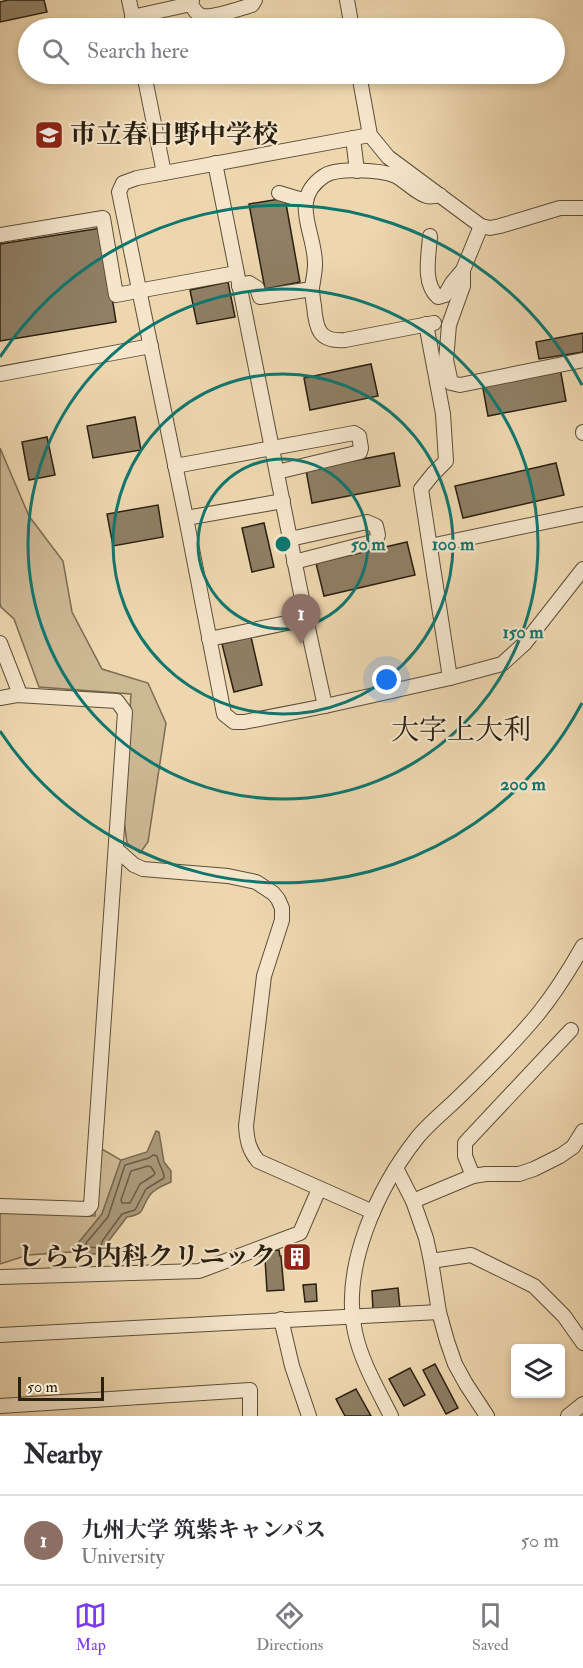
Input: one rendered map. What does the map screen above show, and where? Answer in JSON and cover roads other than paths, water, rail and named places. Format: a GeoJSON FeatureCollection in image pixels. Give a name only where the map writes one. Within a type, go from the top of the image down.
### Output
{"type":"FeatureCollection","features":[{"type":"Feature","properties":{"kind":"street"},"geometry":{"type":"LineString","coordinates":[[129,0],[132,18]]}},
{"type":"Feature","properties":{"kind":"street"},"geometry":{"type":"LineString","coordinates":[[147,18],[192,2],[195,10],[202,16],[210,17],[252,5],[255,0]]}},
{"type":"Feature","properties":{"kind":"street"},"geometry":{"type":"LineString","coordinates":[[347,0],[350,18]]}},
{"type":"Feature","properties":{"kind":"street"},"geometry":{"type":"LineString","coordinates":[[146,84],[164,173]]}},
{"type":"Feature","properties":{"kind":"street"},"geometry":{"type":"LineString","coordinates":[[361,84],[370,135],[388,158],[482,225],[490,228],[560,208],[583,208]]}},
{"type":"Feature","properties":{"kind":"street"},"geometry":{"type":"LineString","coordinates":[[370,135],[137,178],[123,183],[119,192],[224,714],[234,722],[325,706],[502,664],[525,643],[583,569]]}},
{"type":"Feature","properties":{"kind":"street"},"geometry":{"type":"LineString","coordinates":[[353,138],[357,171]]}},
{"type":"Feature","properties":{"kind":"street"},"geometry":{"type":"LineString","coordinates":[[215,163],[325,706]]}},
{"type":"Feature","properties":{"kind":"street"},"geometry":{"type":"LineString","coordinates":[[440,195],[426,196],[396,176],[381,172],[342,171],[325,174],[314,184],[305,200],[304,214],[313,244],[315,264],[312,289],[315,323],[321,335],[333,341],[345,340],[430,323],[441,396],[447,461],[421,489],[450,678]]}},
{"type":"Feature","properties":{"kind":"street"},"geometry":{"type":"LineString","coordinates":[[279,193],[305,200]]}},
{"type":"Feature","properties":{"kind":"street"},"geometry":{"type":"LineString","coordinates":[[0,236],[103,218],[116,295],[238,280],[257,288],[260,297],[312,289]]}},
{"type":"Feature","properties":{"kind":"street"},"geometry":{"type":"LineString","coordinates":[[430,236],[428,278],[433,293],[438,297],[445,295],[463,270],[482,225]]}},
{"type":"Feature","properties":{"kind":"street"},"geometry":{"type":"LineString","coordinates":[[463,270],[463,286],[449,325],[446,360],[451,382],[460,386],[583,360]]}},
{"type":"Feature","properties":{"kind":"street"},"geometry":{"type":"LineString","coordinates":[[0,374],[151,346]]}},
{"type":"Feature","properties":{"kind":"street"},"geometry":{"type":"LineString","coordinates":[[175,466],[354,432],[359,436],[360,452],[277,472]]}},
{"type":"Feature","properties":{"kind":"street"},"geometry":{"type":"LineString","coordinates":[[186,518],[283,501]]}},
{"type":"Feature","properties":{"kind":"street"},"geometry":{"type":"LineString","coordinates":[[430,546],[583,514]]}},
{"type":"Feature","properties":{"kind":"street"},"geometry":{"type":"LineString","coordinates":[[290,539],[367,522],[376,526],[378,535],[376,542],[294,562]]}},
{"type":"Feature","properties":{"kind":"street"},"geometry":{"type":"LineString","coordinates":[[209,639],[306,619]]}},
{"type":"Feature","properties":{"kind":"street"},"geometry":{"type":"LineString","coordinates":[[0,643],[18,689],[17,695]]}},
{"type":"Feature","properties":{"kind":"street"},"geometry":{"type":"LineString","coordinates":[[0,698],[17,695],[117,701],[126,712],[91,1205],[88,1209],[0,1206]]}},
{"type":"Feature","properties":{"kind":"street"},"geometry":{"type":"LineString","coordinates":[[116,849],[134,865],[143,869],[228,876],[256,882],[273,892],[278,899],[282,908],[282,920],[264,976],[246,1126],[250,1150],[258,1161],[373,1212]]}},
{"type":"Feature","properties":{"kind":"street"},"geometry":{"type":"LineString","coordinates":[[392,1416],[364,1359],[352,1317],[351,1297],[354,1275],[368,1222],[396,1168],[418,1137],[463,1094],[538,1014],[583,946]]}},
{"type":"Feature","properties":{"kind":"street"},"geometry":{"type":"LineString","coordinates":[[472,1176],[465,1156],[465,1143],[571,1030]]}},
{"type":"Feature","properties":{"kind":"street"},"geometry":{"type":"LineString","coordinates":[[413,1201],[472,1176],[519,1174],[534,1169],[573,1147],[583,1131]]}},
{"type":"Feature","properties":{"kind":"street"},"geometry":{"type":"LineString","coordinates":[[396,1168],[413,1201],[426,1238],[439,1312],[455,1364],[487,1416]]}},
{"type":"Feature","properties":{"kind":"street"},"geometry":{"type":"LineString","coordinates":[[0,1277],[199,1271],[300,1233],[319,1189]]}},
{"type":"Feature","properties":{"kind":"street"},"geometry":{"type":"LineString","coordinates":[[431,1261],[471,1255],[534,1286],[564,1316],[583,1343]]}},
{"type":"Feature","properties":{"kind":"street"},"geometry":{"type":"LineString","coordinates":[[0,1335],[439,1312]]}},
{"type":"Feature","properties":{"kind":"street"},"geometry":{"type":"LineString","coordinates":[[281,1319],[292,1366],[309,1416]]}},
{"type":"Feature","properties":{"kind":"street"},"geometry":{"type":"LineString","coordinates":[[0,1406],[250,1390],[250,1416]]}},
{"type":"Feature","properties":{"kind":"street"},"geometry":{"type":"LineString","coordinates":[[568,1416],[583,1404]]}},
{"type":"Feature","properties":{"kind":"water"},"geometry":{"type":"Polygon","coordinates":[[[156,1131],[159,1132],[164,1162],[171,1171],[171,1182],[152,1193],[138,1214],[127,1217],[107,1243],[105,1255],[71,1252],[102,1214],[121,1160],[147,1152],[156,1131]]]}},
{"type":"Feature","properties":{"kind":"place","name":"市立春日野中学校"},"geometry":{"type":"Point","coordinates":[49,135]}},
{"type":"Feature","properties":{"kind":"place","name":"九州大学 筑紫キャンパス"},"geometry":{"type":"Point","coordinates":[301,644]}},
{"type":"Feature","properties":{"kind":"place","name":"しらち内科クリニック"},"geometry":{"type":"Point","coordinates":[297,1257]}},
{"type":"Feature","properties":{"kind":"district","name":"大字上大利"},"geometry":{"type":"Point","coordinates":[461,730]}}]}
